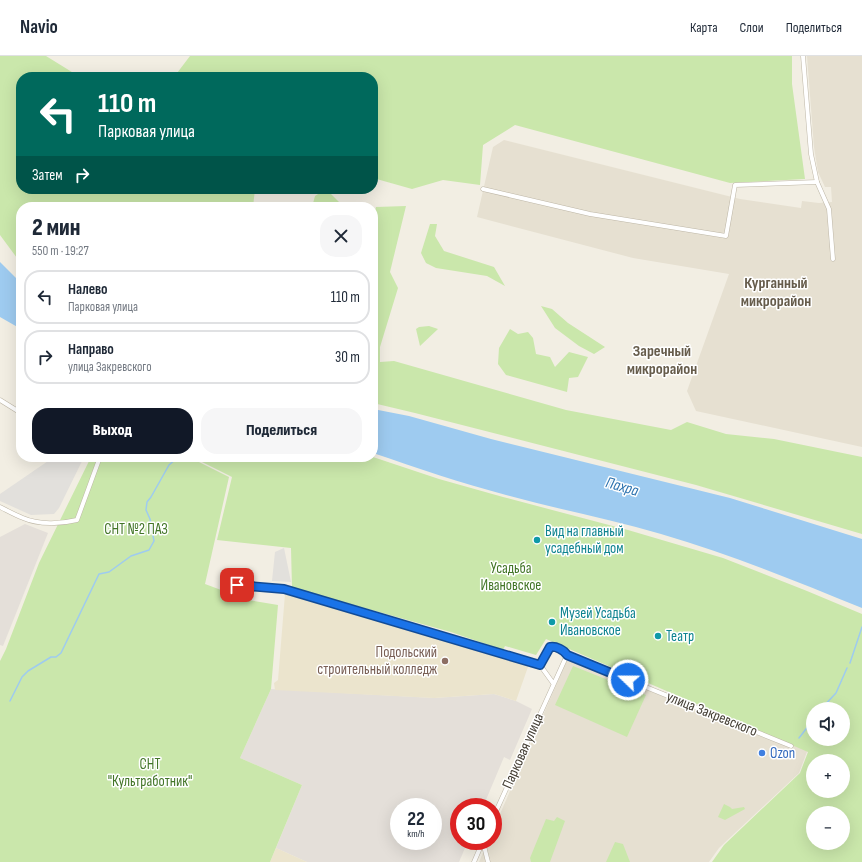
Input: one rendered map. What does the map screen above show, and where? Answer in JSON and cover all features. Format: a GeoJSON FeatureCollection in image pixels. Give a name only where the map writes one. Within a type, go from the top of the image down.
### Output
{"type":"FeatureCollection","features":[{"type":"Feature","properties":{"kind":"street"},"geometry":{"type":"LineString","coordinates":[[803,56],[808,134],[817,182],[829,209],[833,259]]}},
{"type":"Feature","properties":{"kind":"street"},"geometry":{"type":"LineString","coordinates":[[483,189],[590,214],[726,236],[736,185],[817,182]]}},
{"type":"Feature","properties":{"kind":"street"},"geometry":{"type":"LineString","coordinates":[[0,400],[16,410]]}},
{"type":"Feature","properties":{"kind":"street"},"geometry":{"type":"LineString","coordinates":[[0,507],[24,519],[65,523],[77,520],[98,462]]}},
{"type":"Feature","properties":{"kind":"street"},"geometry":{"type":"LineString","coordinates":[[237,585],[284,589],[540,665],[553,683]]}},
{"type":"Feature","properties":{"kind":"street"},"geometry":{"type":"LineString","coordinates":[[540,665],[550,647],[554,646],[565,652],[567,655]]}},
{"type":"Feature","properties":{"kind":"street","name":"Парковая улица"},"geometry":{"type":"LineString","coordinates":[[502,798],[567,655]]}},
{"type":"Feature","properties":{"kind":"street","name":"улица Закревского"},"geometry":{"type":"LineString","coordinates":[[567,655],[791,746]]}},
{"type":"Feature","properties":{"kind":"street"},"geometry":{"type":"LineString","coordinates":[[474,862],[479,850]]}},
{"type":"Feature","properties":{"kind":"street"},"geometry":{"type":"LineString","coordinates":[[485,850],[488,862]]}},
{"type":"Feature","properties":{"kind":"shaded area"},"geometry":{"type":"Polygon","coordinates":[[[807,56],[862,56],[862,447],[696,411],[687,391],[729,274],[633,258],[477,217],[493,147],[504,140],[740,199],[801,208],[802,201],[819,203],[832,202],[831,187],[825,187],[818,172],[814,147],[807,56]]]}},
{"type":"Feature","properties":{"kind":"shaded area"},"geometry":{"type":"Polygon","coordinates":[[[47,462],[82,462],[59,508],[54,514],[31,515],[0,501],[0,494],[47,462]]]}},
{"type":"Feature","properties":{"kind":"shaded area"},"geometry":{"type":"Polygon","coordinates":[[[25,524],[48,533],[3,646],[0,645],[0,537],[25,524]]]}},
{"type":"Feature","properties":{"kind":"shaded area"},"geometry":{"type":"Polygon","coordinates":[[[284,548],[291,582],[272,581],[275,552],[284,548]]]}},
{"type":"Feature","properties":{"kind":"shaded area"},"geometry":{"type":"Polygon","coordinates":[[[285,594],[529,664],[516,701],[494,694],[434,698],[275,690],[274,683],[278,680],[285,594]]]}},
{"type":"Feature","properties":{"kind":"shaded area"},"geometry":{"type":"Polygon","coordinates":[[[568,658],[790,748],[792,742],[808,749],[799,773],[719,848],[709,862],[479,862],[484,850],[502,850],[502,809],[568,658]]]}},
{"type":"Feature","properties":{"kind":"shaded area"},"geometry":{"type":"Polygon","coordinates":[[[271,689],[434,698],[494,694],[516,701],[532,709],[510,760],[504,757],[487,798],[450,798],[450,850],[464,850],[459,862],[307,862],[276,848],[302,785],[240,758],[271,689]]]}},
{"type":"Feature","properties":{"kind":"shaded area"},"geometry":{"type":"Polygon","coordinates":[[[276,848],[307,862],[270,862],[276,848]]]}},
{"type":"Feature","properties":{"kind":"green space"},"geometry":{"type":"Polygon","coordinates":[[[0,56],[46,56],[72,72],[16,72],[16,194],[254,194],[254,202],[16,202],[16,257],[0,235],[0,56]]]}},
{"type":"Feature","properties":{"kind":"green space"},"geometry":{"type":"Polygon","coordinates":[[[190,56],[792,56],[792,84],[805,179],[730,183],[515,125],[483,145],[480,185],[443,180],[412,189],[378,179],[378,72],[178,72],[190,56]]]}},
{"type":"Feature","properties":{"kind":"green space"},"geometry":{"type":"Polygon","coordinates":[[[318,194],[331,194],[339,202],[313,202],[315,196],[318,194]]]}},
{"type":"Feature","properties":{"kind":"green space"},"geometry":{"type":"Polygon","coordinates":[[[406,206],[390,272],[398,288],[380,347],[380,362],[394,361],[566,410],[671,430],[687,422],[726,434],[774,439],[862,457],[862,534],[696,485],[378,404],[378,207],[406,206]]]}},
{"type":"Feature","properties":{"kind":"green space"},"geometry":{"type":"Polygon","coordinates":[[[430,224],[437,224],[435,236],[444,251],[494,267],[505,286],[487,276],[436,268],[426,263],[421,253],[430,224]]]}},
{"type":"Feature","properties":{"kind":"green space"},"geometry":{"type":"Polygon","coordinates":[[[541,306],[552,309],[568,323],[605,347],[594,354],[579,346],[555,328],[541,306]]]}},
{"type":"Feature","properties":{"kind":"green space"},"geometry":{"type":"Polygon","coordinates":[[[429,326],[438,329],[420,346],[416,329],[419,327],[429,326]]]}},
{"type":"Feature","properties":{"kind":"green space"},"geometry":{"type":"Polygon","coordinates":[[[510,329],[518,334],[528,332],[533,338],[536,354],[550,357],[555,367],[569,352],[588,357],[578,377],[569,378],[567,392],[506,375],[498,364],[499,348],[510,329]]]}},
{"type":"Feature","properties":{"kind":"green space","name":"Усадьба Ивановское"},"geometry":{"type":"Polygon","coordinates":[[[378,459],[439,479],[628,530],[723,558],[862,614],[862,862],[712,862],[724,845],[800,773],[806,757],[806,798],[850,798],[850,754],[807,754],[808,752],[546,639],[536,655],[505,646],[503,650],[451,632],[292,588],[291,548],[217,540],[232,477],[202,462],[378,462],[378,459]]]}},
{"type":"Feature","properties":{"kind":"green space"},"geometry":{"type":"Polygon","coordinates":[[[89,462],[199,462],[229,477],[205,584],[248,600],[278,605],[271,689],[240,758],[302,785],[270,862],[0,862],[0,661],[39,563],[89,462]]]}},
{"type":"Feature","properties":{"kind":"green space"},"geometry":{"type":"Polygon","coordinates":[[[573,666],[646,695],[627,737],[555,705],[573,666]]]}},
{"type":"Feature","properties":{"kind":"green space"},"geometry":{"type":"Polygon","coordinates":[[[724,804],[732,809],[744,807],[745,809],[725,820],[718,817],[724,804]]]}},
{"type":"Feature","properties":{"kind":"green space"},"geometry":{"type":"Polygon","coordinates":[[[557,817],[565,821],[550,862],[531,862],[530,858],[546,819],[554,821],[557,817]]]}},
{"type":"Feature","properties":{"kind":"green space"},"geometry":{"type":"Polygon","coordinates":[[[615,842],[623,844],[630,862],[606,862],[615,842]]]}},
{"type":"Feature","properties":{"kind":"water"},"geometry":{"type":"Polygon","coordinates":[[[0,262],[16,278],[16,326],[0,317],[0,262]]]}},
{"type":"Feature","properties":{"kind":"water","name":"Пахра"},"geometry":{"type":"Polygon","coordinates":[[[378,410],[409,416],[491,439],[730,498],[862,539],[862,608],[763,568],[687,542],[642,529],[525,500],[439,475],[378,455],[378,410]]]}},
{"type":"Feature","properties":{"kind":"waterway"},"geometry":{"type":"LineString","coordinates":[[10,701],[22,677],[28,671],[51,657],[56,657],[61,653],[99,574],[109,572],[131,556],[149,550],[154,541],[150,519],[146,510],[147,502],[169,465],[172,462]]}},
{"type":"Feature","properties":{"kind":"waterway"},"geometry":{"type":"LineString","coordinates":[[850,663],[862,627]]}},
{"type":"Feature","properties":{"kind":"waterway"},"geometry":{"type":"LineString","coordinates":[[828,702],[836,693],[847,668]]}},
{"type":"Feature","properties":{"kind":"waterway"},"geometry":{"type":"LineString","coordinates":[[799,738],[806,729]]}},
{"type":"Feature","properties":{"kind":"place","name":"Вид на главный усадебный дом"},"geometry":{"type":"Point","coordinates":[537,540]}},
{"type":"Feature","properties":{"kind":"place","name":"Музей Усадьба Ивановское"},"geometry":{"type":"Point","coordinates":[552,622]}},
{"type":"Feature","properties":{"kind":"place","name":"Театр"},"geometry":{"type":"Point","coordinates":[658,636]}},
{"type":"Feature","properties":{"kind":"place","name":"Подольский строительный колледж"},"geometry":{"type":"Point","coordinates":[445,661]}},
{"type":"Feature","properties":{"kind":"place","name":"Ozon"},"geometry":{"type":"Point","coordinates":[762,753]}},
{"type":"Feature","properties":{"kind":"district","name":"Курганный микрорайон"},"geometry":{"type":"Point","coordinates":[776,292]}},
{"type":"Feature","properties":{"kind":"district","name":"Заречный микрорайон"},"geometry":{"type":"Point","coordinates":[662,360]}},
{"type":"Feature","properties":{"kind":"route"},"geometry":{"type":"LineString","coordinates":[[237,585],[284,589],[540,665],[550,647],[554,646],[565,652],[567,655],[628,680]]}},
{"type":"Feature","properties":{"kind":"park label","name":"СНТ №2 ПАЗ"},"geometry":{"type":"Point","coordinates":[136,529]}},
{"type":"Feature","properties":{"kind":"park label","name":"СНТ \"Культработник\""},"geometry":{"type":"Point","coordinates":[150,772]}}]}
